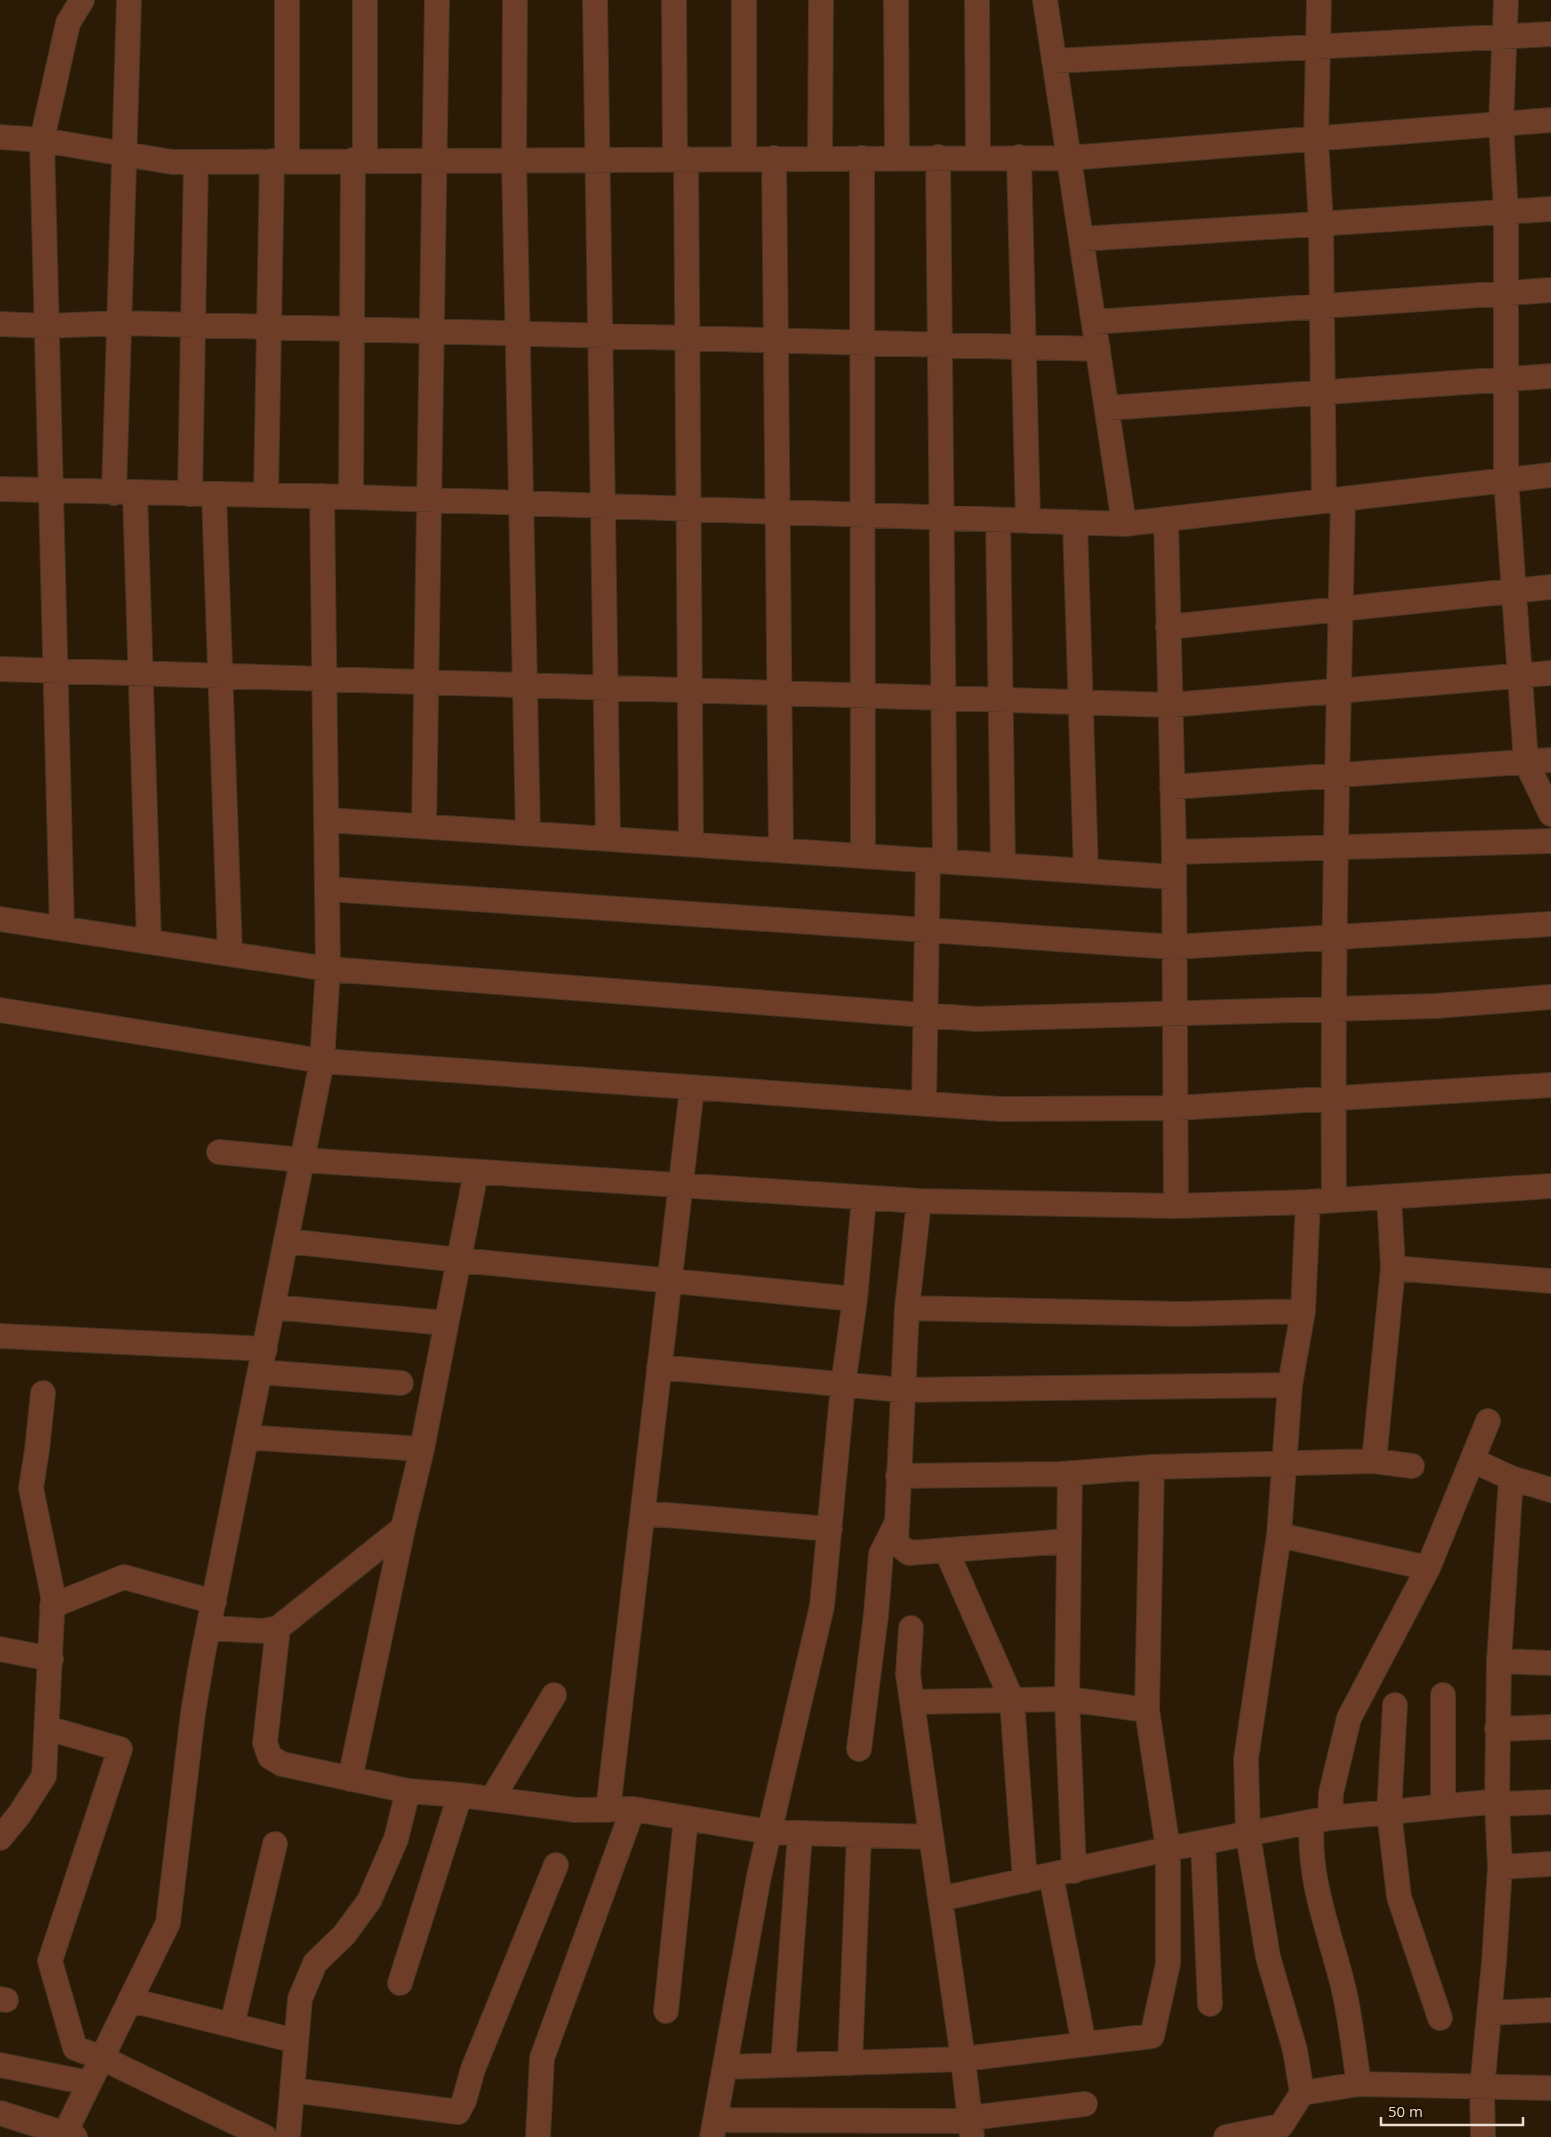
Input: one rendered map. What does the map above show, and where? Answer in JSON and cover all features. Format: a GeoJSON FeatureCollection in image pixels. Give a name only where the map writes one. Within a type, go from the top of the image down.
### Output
{"type":"FeatureCollection","features":[{"type":"Feature","properties":{"kind":"street"},"geometry":{"type":"LineString","coordinates":[[62,928],[42,140],[68,23],[82,0]]}},
{"type":"Feature","properties":{"kind":"street"},"geometry":{"type":"LineString","coordinates":[[129,0],[120,323],[125,493],[140,673],[149,942]]}},
{"type":"Feature","properties":{"kind":"street"},"geometry":{"type":"LineString","coordinates":[[266,495],[269,327],[287,0]]}},
{"type":"Feature","properties":{"kind":"street"},"geometry":{"type":"LineString","coordinates":[[351,497],[352,329],[365,0]]}},
{"type":"Feature","properties":{"kind":"street"},"geometry":{"type":"LineString","coordinates":[[424,826],[438,0]]}},
{"type":"Feature","properties":{"kind":"street"},"geometry":{"type":"LineString","coordinates":[[515,0],[514,160],[528,833]]}},
{"type":"Feature","properties":{"kind":"street"},"geometry":{"type":"LineString","coordinates":[[596,0],[596,160],[608,839]]}},
{"type":"Feature","properties":{"kind":"street"},"geometry":{"type":"LineString","coordinates":[[674,0],[687,338],[691,844]]}},
{"type":"Feature","properties":{"kind":"street"},"geometry":{"type":"LineString","coordinates":[[744,0],[744,159]]}},
{"type":"Feature","properties":{"kind":"street"},"geometry":{"type":"LineString","coordinates":[[820,158],[821,0]]}},
{"type":"Feature","properties":{"kind":"street"},"geometry":{"type":"LineString","coordinates":[[896,0],[897,158]]}},
{"type":"Feature","properties":{"kind":"street"},"geometry":{"type":"LineString","coordinates":[[977,0],[978,157]]}},
{"type":"Feature","properties":{"kind":"street"},"geometry":{"type":"LineString","coordinates":[[1044,0],[1124,524]]}},
{"type":"Feature","properties":{"kind":"street"},"geometry":{"type":"LineString","coordinates":[[1319,0],[1316,138],[1321,223],[1323,393],[1333,500],[1340,609],[1333,1098],[1334,1200]]}},
{"type":"Feature","properties":{"kind":"street"},"geometry":{"type":"LineString","coordinates":[[1506,0],[1501,124],[1506,212],[1506,480],[1526,762],[1551,814]]}},
{"type":"Feature","properties":{"kind":"street"},"geometry":{"type":"LineString","coordinates":[[1054,60],[1551,34]]}},
{"type":"Feature","properties":{"kind":"street"},"geometry":{"type":"LineString","coordinates":[[0,137],[42,140],[172,162],[938,157],[1069,158],[1551,120]]}},
{"type":"Feature","properties":{"kind":"street"},"geometry":{"type":"LineString","coordinates":[[924,1104],[927,931],[936,861],[943,698],[938,157]]}},
{"type":"Feature","properties":{"kind":"street"},"geometry":{"type":"LineString","coordinates":[[1019,157],[1028,521]]}},
{"type":"Feature","properties":{"kind":"street"},"geometry":{"type":"LineString","coordinates":[[774,158],[781,850]]}},
{"type":"Feature","properties":{"kind":"street"},"geometry":{"type":"LineString","coordinates":[[862,158],[863,856]]}},
{"type":"Feature","properties":{"kind":"street"},"geometry":{"type":"LineString","coordinates":[[190,494],[196,162]]}},
{"type":"Feature","properties":{"kind":"street"},"geometry":{"type":"LineString","coordinates":[[1081,239],[1551,209]]}},
{"type":"Feature","properties":{"kind":"street"},"geometry":{"type":"LineString","coordinates":[[1094,322],[1551,290]]}},
{"type":"Feature","properties":{"kind":"street"},"geometry":{"type":"LineString","coordinates":[[0,324],[46,326],[120,323],[1098,349]]}},
{"type":"Feature","properties":{"kind":"street"},"geometry":{"type":"LineString","coordinates":[[1107,408],[1551,376]]}},
{"type":"Feature","properties":{"kind":"street"},"geometry":{"type":"LineString","coordinates":[[0,489],[50,492],[322,496],[1124,524],[1551,475]]}},
{"type":"Feature","properties":{"kind":"street"},"geometry":{"type":"LineString","coordinates":[[214,494],[230,954]]}},
{"type":"Feature","properties":{"kind":"street"},"geometry":{"type":"LineString","coordinates":[[0,2113],[36,2131],[70,2135],[89,2083],[168,1922],[193,1713],[322,1061],[328,969],[322,496]]}},
{"type":"Feature","properties":{"kind":"street"},"geometry":{"type":"LineString","coordinates":[[1166,519],[1174,852],[1176,1206]]}},
{"type":"Feature","properties":{"kind":"street"},"geometry":{"type":"LineString","coordinates":[[998,520],[1003,865]]}},
{"type":"Feature","properties":{"kind":"street"},"geometry":{"type":"LineString","coordinates":[[1075,522],[1086,871]]}},
{"type":"Feature","properties":{"kind":"street"},"geometry":{"type":"LineString","coordinates":[[1168,627],[1551,587]]}},
{"type":"Feature","properties":{"kind":"street"},"geometry":{"type":"LineString","coordinates":[[0,669],[1170,705],[1551,672]]}},
{"type":"Feature","properties":{"kind":"street"},"geometry":{"type":"LineString","coordinates":[[1172,787],[1551,760]]}},
{"type":"Feature","properties":{"kind":"street"},"geometry":{"type":"LineString","coordinates":[[326,820],[1174,877]]}},
{"type":"Feature","properties":{"kind":"street"},"geometry":{"type":"LineString","coordinates":[[1174,852],[1551,840]]}},
{"type":"Feature","properties":{"kind":"street"},"geometry":{"type":"LineString","coordinates":[[327,889],[1174,947],[1551,924]]}},
{"type":"Feature","properties":{"kind":"street"},"geometry":{"type":"LineString","coordinates":[[0,919],[328,969],[976,1019],[1436,1006],[1551,997]]}},
{"type":"Feature","properties":{"kind":"street"},"geometry":{"type":"LineString","coordinates":[[0,1010],[322,1061],[999,1109],[1176,1108],[1551,1084]]}},
{"type":"Feature","properties":{"kind":"street"},"geometry":{"type":"LineString","coordinates":[[608,1810],[692,1088]]}},
{"type":"Feature","properties":{"kind":"street"},"geometry":{"type":"LineString","coordinates":[[219,1152],[302,1160],[919,1201],[1176,1206],[1308,1202],[1551,1186]]}},
{"type":"Feature","properties":{"kind":"street"},"geometry":{"type":"LineString","coordinates":[[350,1779],[403,1528],[422,1449],[476,1172]]}},
{"type":"Feature","properties":{"kind":"street"},"geometry":{"type":"LineString","coordinates":[[1374,1461],[1392,1268],[1389,1197]]}},
{"type":"Feature","properties":{"kind":"street"},"geometry":{"type":"LineString","coordinates":[[864,1198],[856,1300],[843,1385],[822,1606],[759,1876],[714,2129],[960,2122],[971,2127],[1085,2104]]}},
{"type":"Feature","properties":{"kind":"street"},"geometry":{"type":"LineString","coordinates":[[919,1201],[907,1308],[896,1543],[909,1553],[1069,1541]]}},
{"type":"Feature","properties":{"kind":"street"},"geometry":{"type":"LineString","coordinates":[[1226,2137],[1281,2126],[1302,2093],[1295,2050],[1268,1957],[1248,1835],[1246,1759],[1279,1535],[1290,1385],[1303,1311],[1308,1202]]}},
{"type":"Feature","properties":{"kind":"street"},"geometry":{"type":"LineString","coordinates":[[286,1241],[856,1300]]}},
{"type":"Feature","properties":{"kind":"street"},"geometry":{"type":"LineString","coordinates":[[1392,1268],[1551,1281]]}},
{"type":"Feature","properties":{"kind":"street"},"geometry":{"type":"LineString","coordinates":[[273,1307],[446,1323]]}},
{"type":"Feature","properties":{"kind":"street"},"geometry":{"type":"LineString","coordinates":[[907,1308],[1180,1314],[1303,1311]]}},
{"type":"Feature","properties":{"kind":"street"},"geometry":{"type":"LineString","coordinates":[[0,1336],[264,1349]]}},
{"type":"Feature","properties":{"kind":"street"},"geometry":{"type":"LineString","coordinates":[[660,1367],[902,1390],[1290,1385]]}},
{"type":"Feature","properties":{"kind":"street"},"geometry":{"type":"LineString","coordinates":[[260,1372],[401,1383]]}},
{"type":"Feature","properties":{"kind":"street"},"geometry":{"type":"LineString","coordinates":[[0,1838],[19,1815],[44,1776],[53,1596],[32,1488],[42,1393]]}},
{"type":"Feature","properties":{"kind":"street"},"geometry":{"type":"LineString","coordinates":[[1359,2084],[1344,1991],[1318,1895],[1311,1836],[1321,1820],[1330,1793],[1349,1718],[1428,1568],[1488,1421]]}},
{"type":"Feature","properties":{"kind":"street"},"geometry":{"type":"LineString","coordinates":[[246,1442],[258,1438],[422,1449]]}},
{"type":"Feature","properties":{"kind":"street"},"geometry":{"type":"LineString","coordinates":[[1472,1460],[1511,1478],[1551,1490]]}},
{"type":"Feature","properties":{"kind":"street"},"geometry":{"type":"LineString","coordinates":[[898,1476],[1070,1474],[1152,1467],[1374,1461],[1412,1466]]}},
{"type":"Feature","properties":{"kind":"street"},"geometry":{"type":"LineString","coordinates":[[725,2067],[964,2059],[1152,2036],[1168,1964],[1168,1849],[1147,1710],[1152,1467]]}},
{"type":"Feature","properties":{"kind":"street"},"geometry":{"type":"LineString","coordinates":[[1070,1474],[1063,1874],[1084,2044]]}},
{"type":"Feature","properties":{"kind":"street"},"geometry":{"type":"LineString","coordinates":[[1483,2137],[1482,2088],[1490,2013],[1500,1867],[1497,1804],[1497,1729],[1499,1662],[1511,1478]]}},
{"type":"Feature","properties":{"kind":"street"},"geometry":{"type":"LineString","coordinates":[[643,1513],[830,1529]]}},
{"type":"Feature","properties":{"kind":"street"},"geometry":{"type":"LineString","coordinates":[[859,1749],[876,1616],[881,1554],[896,1524]]}},
{"type":"Feature","properties":{"kind":"street"},"geometry":{"type":"LineString","coordinates":[[209,1628],[263,1631],[278,1628],[403,1528]]}},
{"type":"Feature","properties":{"kind":"street"},"geometry":{"type":"LineString","coordinates":[[1279,1535],[1428,1568]]}},
{"type":"Feature","properties":{"kind":"street"},"geometry":{"type":"LineString","coordinates":[[946,1550],[1012,1700],[1025,1881]]}},
{"type":"Feature","properties":{"kind":"street"},"geometry":{"type":"LineString","coordinates":[[52,1606],[124,1576],[214,1602]]}},
{"type":"Feature","properties":{"kind":"street"},"geometry":{"type":"LineString","coordinates":[[278,1628],[265,1743],[270,1757],[282,1764],[408,1791],[460,1795],[576,1810],[633,1810],[769,1832],[930,1837]]}},
{"type":"Feature","properties":{"kind":"street"},"geometry":{"type":"LineString","coordinates":[[910,1628],[908,1674],[930,1837],[964,2059],[971,2127]]}},
{"type":"Feature","properties":{"kind":"street"},"geometry":{"type":"LineString","coordinates":[[0,1649],[51,1659]]}},
{"type":"Feature","properties":{"kind":"street"},"geometry":{"type":"LineString","coordinates":[[1499,1662],[1551,1663]]}},
{"type":"Feature","properties":{"kind":"street"},"geometry":{"type":"LineString","coordinates":[[492,1799],[554,1695]]}},
{"type":"Feature","properties":{"kind":"street"},"geometry":{"type":"LineString","coordinates":[[1443,1695],[1443,1807]]}},
{"type":"Feature","properties":{"kind":"street"},"geometry":{"type":"LineString","coordinates":[[912,1702],[1067,1699],[1147,1710]]}},
{"type":"Feature","properties":{"kind":"street"},"geometry":{"type":"LineString","coordinates":[[1395,1705],[1389,1812],[1399,1897],[1440,2018]]}},
{"type":"Feature","properties":{"kind":"street"},"geometry":{"type":"LineString","coordinates":[[1497,1729],[1551,1727]]}},
{"type":"Feature","properties":{"kind":"street"},"geometry":{"type":"LineString","coordinates":[[47,1728],[120,1749],[50,1961],[75,2048],[102,2058],[265,2137]]}},
{"type":"Feature","properties":{"kind":"street"},"geometry":{"type":"LineString","coordinates":[[288,2137],[300,1999],[315,1963],[344,1935],[369,1901],[396,1839],[408,1791]]}},
{"type":"Feature","properties":{"kind":"street"},"geometry":{"type":"LineString","coordinates":[[400,1983],[460,1795]]}},
{"type":"Feature","properties":{"kind":"street"},"geometry":{"type":"LineString","coordinates":[[940,1899],[1063,1874],[1168,1849],[1321,1820],[1489,1802],[1497,1804],[1551,1802]]}},
{"type":"Feature","properties":{"kind":"street"},"geometry":{"type":"LineString","coordinates":[[538,2137],[542,2058],[633,1810]]}},
{"type":"Feature","properties":{"kind":"street"},"geometry":{"type":"LineString","coordinates":[[666,2011],[686,1818]]}},
{"type":"Feature","properties":{"kind":"street"},"geometry":{"type":"LineString","coordinates":[[783,2065],[800,1833]]}},
{"type":"Feature","properties":{"kind":"street"},"geometry":{"type":"LineString","coordinates":[[850,2063],[859,1835]]}},
{"type":"Feature","properties":{"kind":"street"},"geometry":{"type":"LineString","coordinates":[[1202,1843],[1210,2004]]}},
{"type":"Feature","properties":{"kind":"street"},"geometry":{"type":"LineString","coordinates":[[232,2025],[275,1844]]}},
{"type":"Feature","properties":{"kind":"street"},"geometry":{"type":"LineString","coordinates":[[1500,1867],[1551,1864]]}},
{"type":"Feature","properties":{"kind":"street"},"geometry":{"type":"LineString","coordinates":[[292,2090],[458,2112],[464,2101],[473,2069],[556,1865]]}},
{"type":"Feature","properties":{"kind":"street"},"geometry":{"type":"LineString","coordinates":[[130,2000],[296,2041]]}},
{"type":"Feature","properties":{"kind":"street"},"geometry":{"type":"LineString","coordinates":[[1490,2013],[1551,2010]]}},
{"type":"Feature","properties":{"kind":"street"},"geometry":{"type":"LineString","coordinates":[[0,2065],[89,2083]]}},
{"type":"Feature","properties":{"kind":"street"},"geometry":{"type":"LineString","coordinates":[[1302,2093],[1359,2084],[1551,2088]]}}]}
